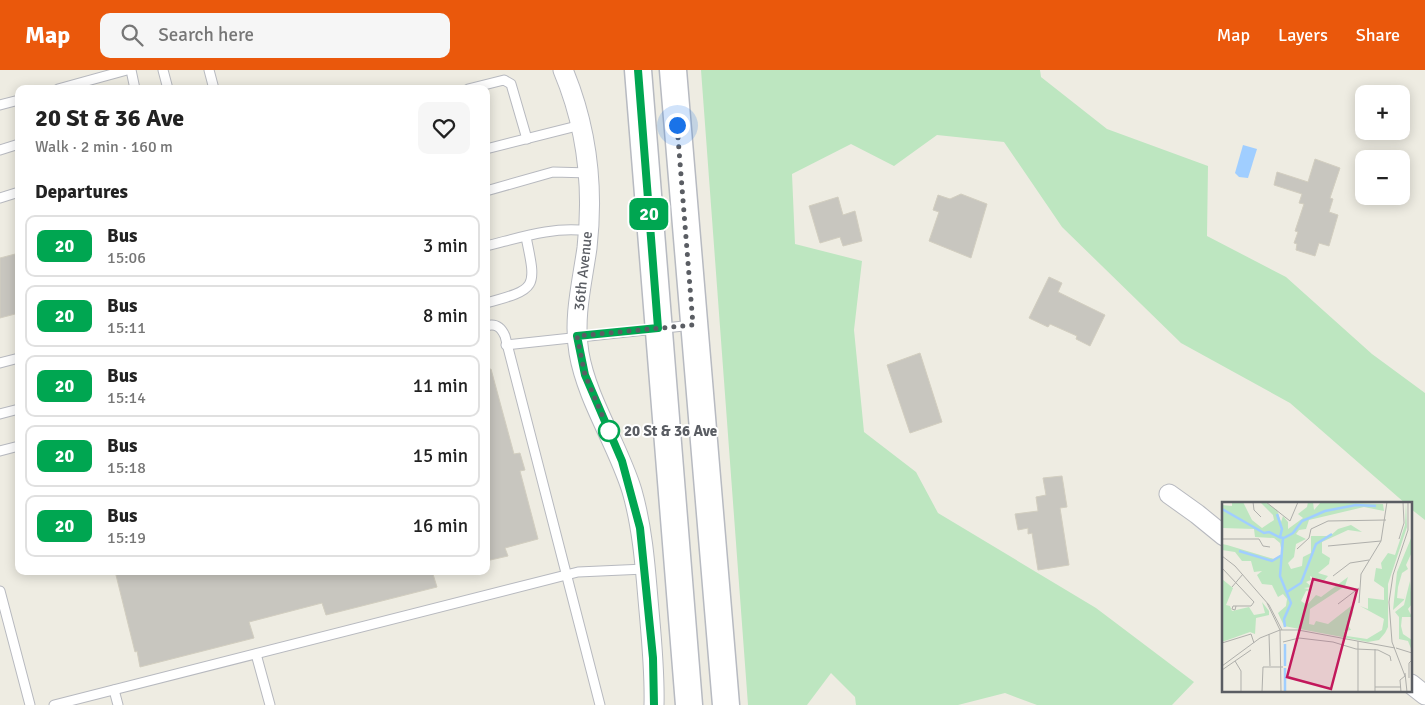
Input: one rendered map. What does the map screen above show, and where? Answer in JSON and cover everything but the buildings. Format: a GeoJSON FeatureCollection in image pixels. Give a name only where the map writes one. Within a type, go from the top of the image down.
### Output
{"type":"FeatureCollection","features":[{"type":"Feature","properties":{"kind":"main road"},"geometry":{"type":"LineString","coordinates":[[638,70],[690,705]]}},
{"type":"Feature","properties":{"kind":"main road"},"geometry":{"type":"LineString","coordinates":[[673,70],[726,705]]}},
{"type":"Feature","properties":{"kind":"street","name":"36th Avenue"},"geometry":{"type":"LineString","coordinates":[[563,70],[574,97],[590,173],[588,231],[578,300],[577,336],[585,375],[622,461],[632,492],[640,528],[653,658],[654,705]]}},
{"type":"Feature","properties":{"kind":"street"},"geometry":{"type":"LineString","coordinates":[[1169,494],[1198,514],[1222,534]]}},
{"type":"Feature","properties":{"kind":"street"},"geometry":{"type":"LineString","coordinates":[[1412,685],[1425,695]]}},
{"type":"Feature","properties":{"kind":"lane"},"geometry":{"type":"LineString","coordinates":[[87,85],[129,70],[134,85]]}},
{"type":"Feature","properties":{"kind":"lane"},"geometry":{"type":"LineString","coordinates":[[163,70],[167,85]]}},
{"type":"Feature","properties":{"kind":"lane"},"geometry":{"type":"LineString","coordinates":[[209,70],[213,85]]}},
{"type":"Feature","properties":{"kind":"lane"},"geometry":{"type":"LineString","coordinates":[[484,85],[504,80],[511,84],[527,139]]}},
{"type":"Feature","properties":{"kind":"lane"},"geometry":{"type":"LineString","coordinates":[[0,105],[15,101]]}},
{"type":"Feature","properties":{"kind":"lane"},"geometry":{"type":"LineString","coordinates":[[490,148],[581,125]]}},
{"type":"Feature","properties":{"kind":"lane"},"geometry":{"type":"LineString","coordinates":[[0,150],[15,145]]}},
{"type":"Feature","properties":{"kind":"lane"},"geometry":{"type":"LineString","coordinates":[[490,190],[553,172],[590,173]]}},
{"type":"Feature","properties":{"kind":"lane"},"geometry":{"type":"LineString","coordinates":[[0,198],[15,193]]}},
{"type":"Feature","properties":{"kind":"lane"},"geometry":{"type":"LineString","coordinates":[[490,245],[558,230],[588,231]]}},
{"type":"Feature","properties":{"kind":"lane"},"geometry":{"type":"LineString","coordinates":[[490,301],[520,294],[528,286],[532,268],[526,237]]}},
{"type":"Feature","properties":{"kind":"lane"},"geometry":{"type":"LineString","coordinates":[[490,326],[496,325],[502,329],[600,705]]}},
{"type":"Feature","properties":{"kind":"lane"},"geometry":{"type":"LineString","coordinates":[[506,345],[693,325]]}},
{"type":"Feature","properties":{"kind":"lane"},"geometry":{"type":"LineString","coordinates":[[0,363],[15,359]]}},
{"type":"Feature","properties":{"kind":"lane"},"geometry":{"type":"LineString","coordinates":[[0,414],[15,410]]}},
{"type":"Feature","properties":{"kind":"lane"},"geometry":{"type":"LineString","coordinates":[[0,451],[15,447]]}},
{"type":"Feature","properties":{"kind":"lane"},"geometry":{"type":"LineString","coordinates":[[54,705],[578,572],[645,569]]}},
{"type":"Feature","properties":{"kind":"lane"},"geometry":{"type":"LineString","coordinates":[[0,591],[30,705]]}},
{"type":"Feature","properties":{"kind":"lane"},"geometry":{"type":"LineString","coordinates":[[256,654],[270,705]]}},
{"type":"Feature","properties":{"kind":"lane"},"geometry":{"type":"LineString","coordinates":[[114,690],[118,705]]}},
{"type":"Feature","properties":{"kind":"green space"},"geometry":{"type":"Polygon","coordinates":[[[701,70],[1040,70],[1041,77],[1107,129],[1208,166],[1207,236],[1286,277],[1372,354],[1425,393],[1425,520],[1412,510],[1412,502],[1404,502],[1290,403],[1181,343],[1062,227],[1004,142],[937,135],[894,166],[851,144],[792,174],[795,244],[862,261],[854,330],[864,432],[916,472],[938,513],[1096,608],[1194,682],[1172,705],[1037,705],[1005,693],[958,705],[856,705],[855,697],[831,673],[807,705],[748,705],[701,70]]]}},
{"type":"Feature","properties":{"kind":"water"},"geometry":{"type":"Polygon","coordinates":[[[1243,145],[1257,149],[1248,178],[1239,177],[1235,173],[1243,145]]]}},
{"type":"Feature","properties":{"kind":"bus line","name":"20"},"geometry":{"type":"LineString","coordinates":[[638,70],[658,328],[577,336],[579,354],[585,375],[622,461],[632,492],[640,528],[653,658],[654,705]]}},
{"type":"Feature","properties":{"kind":"place","name":"20 St & 36 Ave"},"geometry":{"type":"Point","coordinates":[609,431]}},
{"type":"Feature","properties":{"kind":"route"},"geometry":{"type":"LineString","coordinates":[[609,431],[585,375],[579,354],[577,336],[693,325],[677,125]]}}]}
